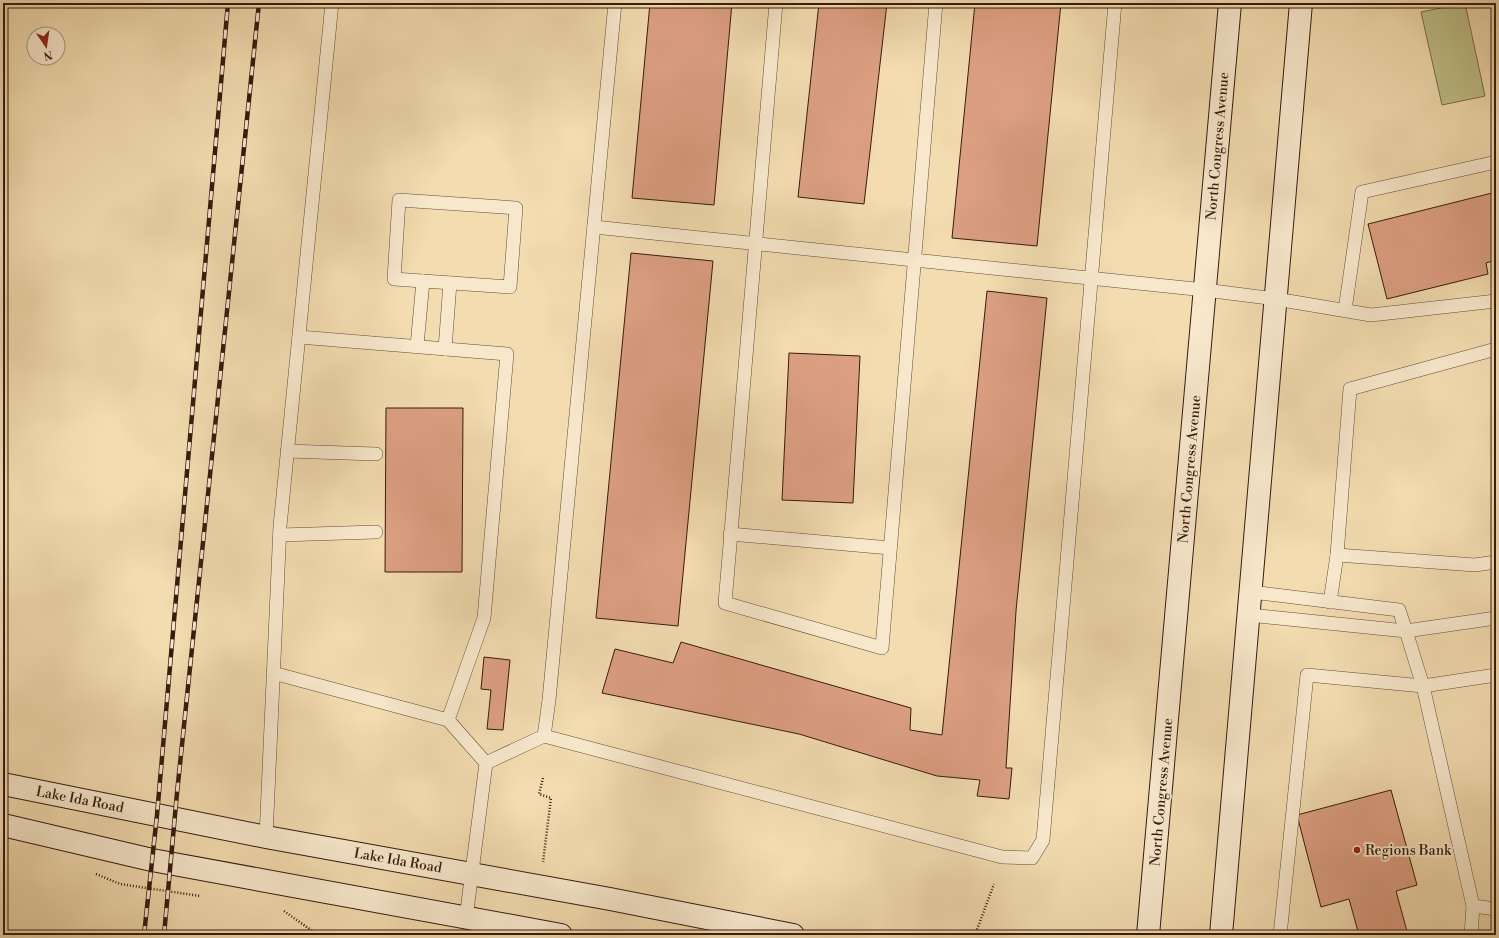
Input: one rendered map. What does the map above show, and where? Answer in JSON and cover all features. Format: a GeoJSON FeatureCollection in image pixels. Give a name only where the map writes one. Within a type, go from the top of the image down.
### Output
{"type":"FeatureCollection","features":[{"type":"Feature","properties":{"kind":"main road","name":"North Congress Avenue"},"geometry":{"type":"LineString","coordinates":[[1148,935],[1230,3]]}},
{"type":"Feature","properties":{"kind":"main road"},"geometry":{"type":"LineString","coordinates":[[1221,935],[1301,3]]}},
{"type":"Feature","properties":{"kind":"main road","name":"Lake Ida Road"},"geometry":{"type":"LineString","coordinates":[[3,784],[266,837],[793,935]]}},
{"type":"Feature","properties":{"kind":"main road"},"geometry":{"type":"LineString","coordinates":[[3,825],[152,860],[561,935]]}},
{"type":"Feature","properties":{"kind":"lane"},"geometry":{"type":"LineString","coordinates":[[266,837],[280,535],[287,451],[332,3]]}},
{"type":"Feature","properties":{"kind":"lane"},"geometry":{"type":"LineString","coordinates":[[544,736],[549,700],[615,3]]}},
{"type":"Feature","properties":{"kind":"lane"},"geometry":{"type":"LineString","coordinates":[[776,3],[725,603],[882,648],[936,3]]}},
{"type":"Feature","properties":{"kind":"lane"},"geometry":{"type":"LineString","coordinates":[[486,763],[544,736],[1002,857],[1032,858],[1043,840],[1115,3]]}},
{"type":"Feature","properties":{"kind":"lane"},"geometry":{"type":"LineString","coordinates":[[1345,310],[1362,192],[1496,162]]}},
{"type":"Feature","properties":{"kind":"lane"},"geometry":{"type":"LineString","coordinates":[[399,200],[516,208],[510,287],[450,283],[394,279],[399,200]]}},
{"type":"Feature","properties":{"kind":"lane"},"geometry":{"type":"LineString","coordinates":[[594,227],[1205,290],[1276,299],[1371,315],[1496,301]]}},
{"type":"Feature","properties":{"kind":"lane"},"geometry":{"type":"LineString","coordinates":[[417,346],[424,282]]}},
{"type":"Feature","properties":{"kind":"lane"},"geometry":{"type":"LineString","coordinates":[[445,349],[450,283]]}},
{"type":"Feature","properties":{"kind":"lane"},"geometry":{"type":"LineString","coordinates":[[299,337],[507,354],[484,618],[448,720]]}},
{"type":"Feature","properties":{"kind":"lane"},"geometry":{"type":"LineString","coordinates":[[1330,602],[1337,555],[1350,389],[1496,349]]}},
{"type":"Feature","properties":{"kind":"lane"},"geometry":{"type":"LineString","coordinates":[[287,451],[376,454]]}},
{"type":"Feature","properties":{"kind":"lane"},"geometry":{"type":"LineString","coordinates":[[280,535],[376,532]]}},
{"type":"Feature","properties":{"kind":"lane"},"geometry":{"type":"LineString","coordinates":[[730,534],[890,548]]}},
{"type":"Feature","properties":{"kind":"lane"},"geometry":{"type":"LineString","coordinates":[[1337,555],[1475,564],[1496,562]]}},
{"type":"Feature","properties":{"kind":"lane"},"geometry":{"type":"LineString","coordinates":[[1251,592],[1400,610],[1423,686],[1473,906],[1471,935]]}},
{"type":"Feature","properties":{"kind":"lane"},"geometry":{"type":"LineString","coordinates":[[1249,615],[1406,631],[1496,618]]}},
{"type":"Feature","properties":{"kind":"lane"},"geometry":{"type":"LineString","coordinates":[[273,673],[448,720],[486,763],[466,918]]}},
{"type":"Feature","properties":{"kind":"lane"},"geometry":{"type":"LineString","coordinates":[[1280,935],[1308,675],[1423,686],[1496,675]]}},
{"type":"Feature","properties":{"kind":"lane"},"geometry":{"type":"LineString","coordinates":[[1473,906],[1496,909]]}},
{"type":"Feature","properties":{"kind":"path"},"geometry":{"type":"LineString","coordinates":[[543,778],[539,794],[551,798],[543,863]]}},
{"type":"Feature","properties":{"kind":"path"},"geometry":{"type":"LineString","coordinates":[[975,935],[994,884]]}},
{"type":"Feature","properties":{"kind":"green space"},"geometry":{"type":"Polygon","coordinates":[[[1465,3],[1485,96],[1442,105],[1421,12],[1465,3]]]}},
{"type":"Feature","properties":{"kind":"building"},"geometry":{"type":"Polygon","coordinates":[[[650,3],[732,3],[714,205],[632,198],[650,3]]]}},
{"type":"Feature","properties":{"kind":"building"},"geometry":{"type":"Polygon","coordinates":[[[819,3],[887,3],[864,204],[798,197],[819,3]]]}},
{"type":"Feature","properties":{"kind":"building"},"geometry":{"type":"Polygon","coordinates":[[[975,3],[1061,3],[1037,246],[952,238],[975,3]]]}},
{"type":"Feature","properties":{"kind":"building"},"geometry":{"type":"Polygon","coordinates":[[[1496,192],[1496,260],[1486,263],[1488,274],[1387,299],[1368,224],[1496,192]]]}},
{"type":"Feature","properties":{"kind":"building"},"geometry":{"type":"Polygon","coordinates":[[[631,253],[713,261],[678,626],[596,618],[631,253]]]}},
{"type":"Feature","properties":{"kind":"building"},"geometry":{"type":"Polygon","coordinates":[[[987,291],[1047,298],[1016,611],[1006,768],[1012,768],[1009,799],[977,796],[980,780],[937,776],[799,734],[602,693],[615,649],[673,663],[681,642],[911,708],[910,730],[942,735],[987,291]]]}},
{"type":"Feature","properties":{"kind":"building"},"geometry":{"type":"Polygon","coordinates":[[[789,353],[860,356],[853,503],[782,500],[789,353]]]}},
{"type":"Feature","properties":{"kind":"building"},"geometry":{"type":"Polygon","coordinates":[[[386,408],[463,408],[462,572],[385,572],[386,408]]]}},
{"type":"Feature","properties":{"kind":"building"},"geometry":{"type":"Polygon","coordinates":[[[484,657],[510,660],[503,730],[487,729],[491,690],[481,689],[484,657]]]}},
{"type":"Feature","properties":{"kind":"building","name":"Regions Bank"},"geometry":{"type":"Polygon","coordinates":[[[1391,790],[1417,885],[1396,891],[1408,935],[1359,935],[1349,899],[1321,907],[1297,815],[1391,790]]]}},
{"type":"Feature","properties":{"kind":"railway"},"geometry":{"type":"LineString","coordinates":[[144,935],[157,815],[228,3]]}},
{"type":"Feature","properties":{"kind":"railway"},"geometry":{"type":"LineString","coordinates":[[164,935],[177,793],[259,3]]}},
{"type":"Feature","properties":{"kind":"place","name":"Regions Bank"},"geometry":{"type":"Point","coordinates":[1357,850]}}]}
